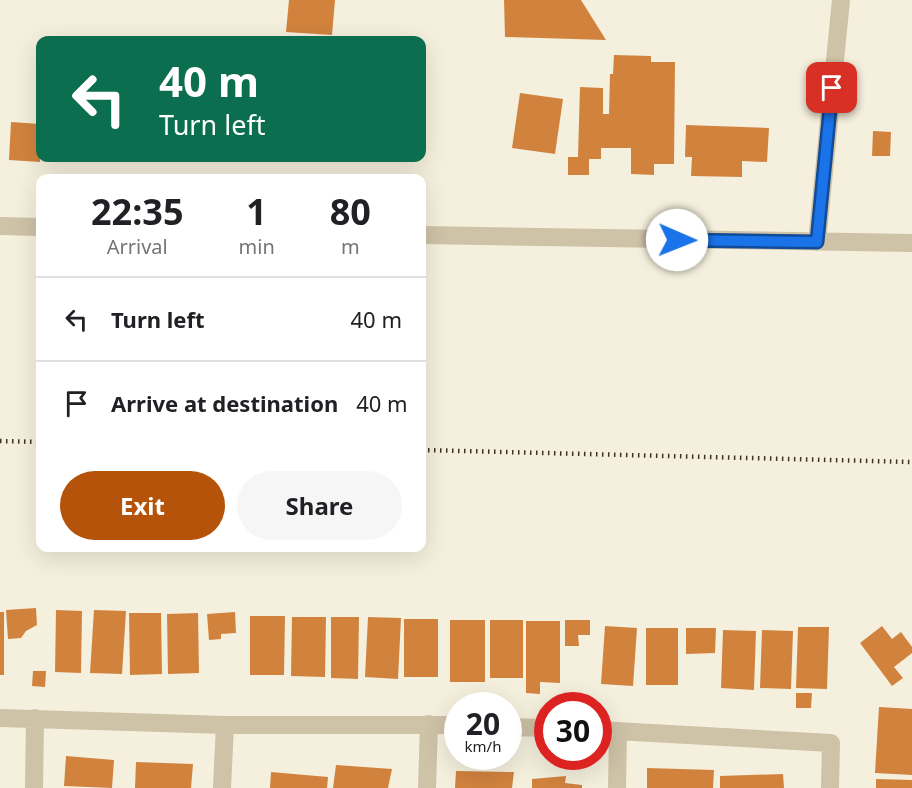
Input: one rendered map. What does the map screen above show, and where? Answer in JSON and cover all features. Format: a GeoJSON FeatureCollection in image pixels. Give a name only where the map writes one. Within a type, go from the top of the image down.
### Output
{"type":"FeatureCollection","features":[{"type":"Feature","properties":{"kind":"street"},"geometry":{"type":"LineString","coordinates":[[817,242],[841,0]]}},
{"type":"Feature","properties":{"kind":"street"},"geometry":{"type":"LineString","coordinates":[[0,226],[36,227]]}},
{"type":"Feature","properties":{"kind":"street"},"geometry":{"type":"LineString","coordinates":[[426,235],[912,243]]}},
{"type":"Feature","properties":{"kind":"street"},"geometry":{"type":"LineString","coordinates":[[0,718],[225,725],[444,725]]}},
{"type":"Feature","properties":{"kind":"street"},"geometry":{"type":"LineString","coordinates":[[34,788],[35,718]]}},
{"type":"Feature","properties":{"kind":"street"},"geometry":{"type":"LineString","coordinates":[[427,788],[429,724]]}},
{"type":"Feature","properties":{"kind":"street"},"geometry":{"type":"LineString","coordinates":[[222,788],[225,725]]}},
{"type":"Feature","properties":{"kind":"street"},"geometry":{"type":"LineString","coordinates":[[612,731],[831,743],[830,788]]}},
{"type":"Feature","properties":{"kind":"street"},"geometry":{"type":"LineString","coordinates":[[617,788],[618,731]]}},
{"type":"Feature","properties":{"kind":"building"},"geometry":{"type":"Polygon","coordinates":[[[289,0],[335,0],[332,35],[286,32],[289,0]]]}},
{"type":"Feature","properties":{"kind":"building"},"geometry":{"type":"Polygon","coordinates":[[[504,0],[581,0],[606,40],[505,37],[504,0]]]}},
{"type":"Feature","properties":{"kind":"building"},"geometry":{"type":"Polygon","coordinates":[[[614,55],[651,56],[651,62],[675,62],[674,164],[654,164],[654,175],[631,174],[631,148],[601,148],[601,159],[589,159],[589,175],[568,175],[568,157],[578,157],[580,87],[603,88],[603,114],[609,114],[610,74],[613,74],[614,55]]]}},
{"type":"Feature","properties":{"kind":"building"},"geometry":{"type":"Polygon","coordinates":[[[520,93],[563,99],[555,154],[512,148],[520,93]]]}},
{"type":"Feature","properties":{"kind":"building"},"geometry":{"type":"Polygon","coordinates":[[[11,122],[36,124],[36,162],[9,160],[11,122]]]}},
{"type":"Feature","properties":{"kind":"building"},"geometry":{"type":"Polygon","coordinates":[[[686,125],[769,128],[767,162],[742,161],[742,177],[691,176],[692,157],[685,157],[686,125]]]}},
{"type":"Feature","properties":{"kind":"building"},"geometry":{"type":"Polygon","coordinates":[[[873,131],[891,132],[890,156],[872,156],[873,131]]]}},
{"type":"Feature","properties":{"kind":"building"},"geometry":{"type":"Polygon","coordinates":[[[36,608],[37,625],[26,631],[21,638],[8,639],[6,610],[36,608]]]}},
{"type":"Feature","properties":{"kind":"building"},"geometry":{"type":"Polygon","coordinates":[[[56,610],[82,611],[81,673],[55,672],[56,610]]]}},
{"type":"Feature","properties":{"kind":"building"},"geometry":{"type":"Polygon","coordinates":[[[94,610],[126,611],[122,674],[90,673],[94,610]]]}},
{"type":"Feature","properties":{"kind":"building"},"geometry":{"type":"Polygon","coordinates":[[[0,612],[4,612],[4,675],[0,675],[0,612]]]}},
{"type":"Feature","properties":{"kind":"building"},"geometry":{"type":"Polygon","coordinates":[[[235,612],[236,633],[221,634],[221,639],[209,640],[207,614],[235,612]]]}},
{"type":"Feature","properties":{"kind":"building"},"geometry":{"type":"Polygon","coordinates":[[[129,613],[161,613],[162,674],[130,675],[129,613]]]}},
{"type":"Feature","properties":{"kind":"building"},"geometry":{"type":"Polygon","coordinates":[[[198,613],[199,673],[168,674],[167,614],[198,613]]]}},
{"type":"Feature","properties":{"kind":"building"},"geometry":{"type":"Polygon","coordinates":[[[250,616],[285,616],[284,675],[250,675],[250,616]]]}},
{"type":"Feature","properties":{"kind":"building"},"geometry":{"type":"Polygon","coordinates":[[[292,617],[326,617],[325,677],[291,676],[292,617]]]}},
{"type":"Feature","properties":{"kind":"building"},"geometry":{"type":"Polygon","coordinates":[[[331,617],[359,617],[358,679],[331,678],[331,617]]]}},
{"type":"Feature","properties":{"kind":"building"},"geometry":{"type":"Polygon","coordinates":[[[368,617],[401,618],[398,679],[365,677],[368,617]]]}},
{"type":"Feature","properties":{"kind":"building"},"geometry":{"type":"Polygon","coordinates":[[[404,619],[438,619],[438,677],[404,677],[404,619]]]}},
{"type":"Feature","properties":{"kind":"building"},"geometry":{"type":"Polygon","coordinates":[[[450,620],[485,620],[485,682],[450,682],[450,620]]]}},
{"type":"Feature","properties":{"kind":"building"},"geometry":{"type":"Polygon","coordinates":[[[490,620],[523,620],[523,678],[490,678],[490,620]]]}},
{"type":"Feature","properties":{"kind":"building"},"geometry":{"type":"Polygon","coordinates":[[[565,620],[590,620],[590,635],[578,635],[579,646],[565,646],[565,620]]]}},
{"type":"Feature","properties":{"kind":"building"},"geometry":{"type":"Polygon","coordinates":[[[526,621],[560,621],[560,683],[540,682],[540,692],[526,693],[526,621]]]}},
{"type":"Feature","properties":{"kind":"building"},"geometry":{"type":"Polygon","coordinates":[[[605,626],[637,628],[633,686],[601,684],[605,626]]]}},
{"type":"Feature","properties":{"kind":"building"},"geometry":{"type":"Polygon","coordinates":[[[882,626],[892,639],[901,632],[912,647],[912,653],[894,667],[903,678],[892,686],[860,643],[882,626]]]}},
{"type":"Feature","properties":{"kind":"building"},"geometry":{"type":"Polygon","coordinates":[[[798,627],[829,627],[827,689],[796,688],[798,627]]]}},
{"type":"Feature","properties":{"kind":"building"},"geometry":{"type":"Polygon","coordinates":[[[646,628],[678,628],[678,685],[646,685],[646,628]]]}},
{"type":"Feature","properties":{"kind":"building"},"geometry":{"type":"Polygon","coordinates":[[[686,628],[716,628],[715,653],[686,654],[686,628]]]}},
{"type":"Feature","properties":{"kind":"building"},"geometry":{"type":"Polygon","coordinates":[[[723,630],[756,631],[754,690],[721,688],[723,630]]]}},
{"type":"Feature","properties":{"kind":"building"},"geometry":{"type":"Polygon","coordinates":[[[762,630],[793,631],[791,689],[760,688],[762,630]]]}},
{"type":"Feature","properties":{"kind":"building"},"geometry":{"type":"Polygon","coordinates":[[[33,671],[46,671],[45,687],[32,686],[33,671]]]}},
{"type":"Feature","properties":{"kind":"building"},"geometry":{"type":"Polygon","coordinates":[[[796,693],[812,693],[811,708],[796,708],[796,693]]]}},
{"type":"Feature","properties":{"kind":"building"},"geometry":{"type":"Polygon","coordinates":[[[879,707],[912,709],[912,775],[875,773],[879,707]]]}},
{"type":"Feature","properties":{"kind":"building"},"geometry":{"type":"Polygon","coordinates":[[[66,756],[114,760],[112,788],[64,786],[66,756]]]}},
{"type":"Feature","properties":{"kind":"building"},"geometry":{"type":"Polygon","coordinates":[[[136,762],[193,764],[191,788],[135,788],[136,762]]]}},
{"type":"Feature","properties":{"kind":"building"},"geometry":{"type":"Polygon","coordinates":[[[336,765],[392,769],[388,788],[333,788],[336,765]]]}},
{"type":"Feature","properties":{"kind":"building"},"geometry":{"type":"Polygon","coordinates":[[[647,768],[714,770],[713,788],[647,788],[647,768]]]}},
{"type":"Feature","properties":{"kind":"building"},"geometry":{"type":"Polygon","coordinates":[[[456,771],[514,772],[512,788],[455,788],[456,771]]]}},
{"type":"Feature","properties":{"kind":"building"},"geometry":{"type":"Polygon","coordinates":[[[271,772],[328,777],[327,788],[270,788],[271,772]]]}},
{"type":"Feature","properties":{"kind":"building"},"geometry":{"type":"Polygon","coordinates":[[[783,774],[784,788],[720,788],[720,776],[783,774]]]}},
{"type":"Feature","properties":{"kind":"building"},"geometry":{"type":"Polygon","coordinates":[[[566,776],[565,783],[582,785],[582,788],[532,788],[532,779],[566,776]]]}},
{"type":"Feature","properties":{"kind":"building"},"geometry":{"type":"Polygon","coordinates":[[[876,779],[912,780],[912,788],[876,788],[876,779]]]}},
{"type":"Feature","properties":{"kind":"railway"},"geometry":{"type":"LineString","coordinates":[[0,441],[36,442]]}},
{"type":"Feature","properties":{"kind":"railway"},"geometry":{"type":"LineString","coordinates":[[426,450],[912,462]]}},
{"type":"Feature","properties":{"kind":"route"},"geometry":{"type":"LineString","coordinates":[[677,240],[817,242],[832,88]]}}]}
